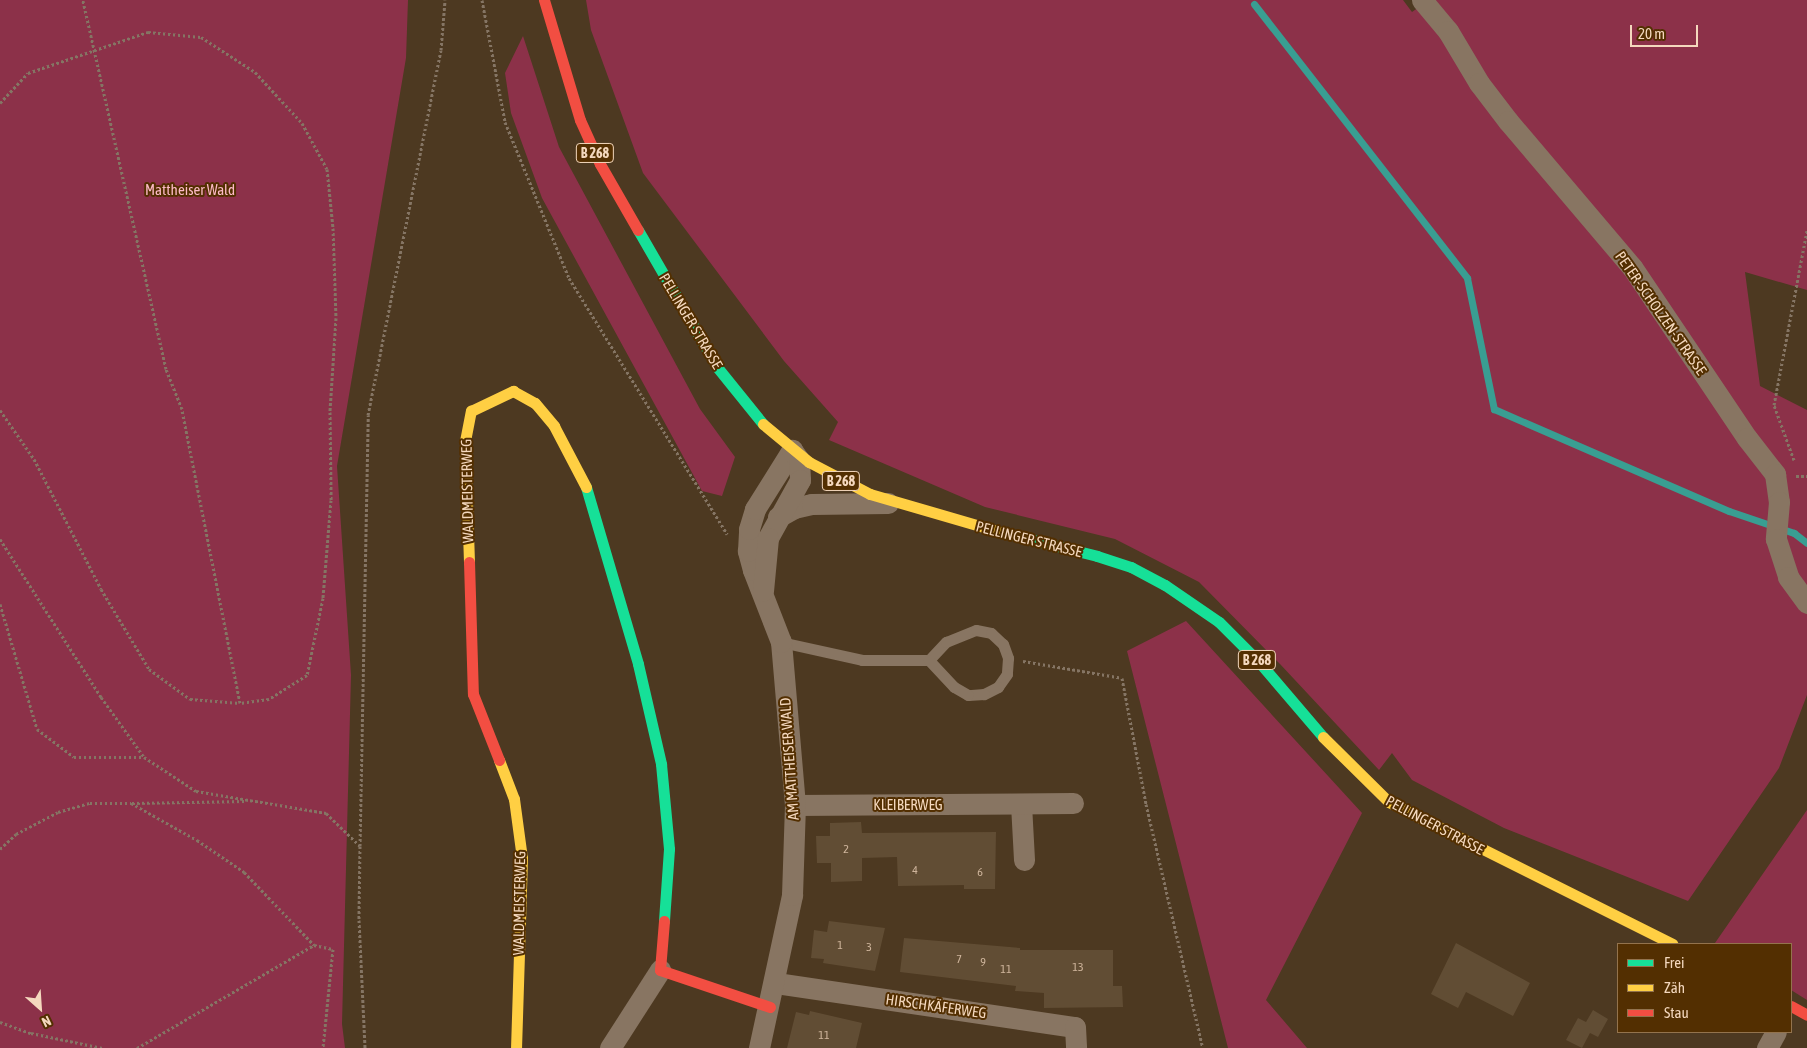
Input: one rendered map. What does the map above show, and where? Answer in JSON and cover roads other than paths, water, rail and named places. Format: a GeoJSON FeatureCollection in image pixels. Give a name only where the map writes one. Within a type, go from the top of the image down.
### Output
{"type":"FeatureCollection","features":[{"type":"Feature","properties":{"kind":"main road","name":"PELLINGER STRASSE"},"geometry":{"type":"LineString","coordinates":[[544,0],[580,120],[600,164],[717,367],[753,414],[792,450],[846,484],[894,502],[1097,556],[1131,567],[1165,585],[1219,622],[1259,662],[1334,750],[1389,802],[1670,943]]}},
{"type":"Feature","properties":{"kind":"main road","name":"WALDMEISTERWEG"},"geometry":{"type":"LineString","coordinates":[[516,1048],[522,858],[514,799],[473,694],[465,441],[471,411],[513,391],[535,403],[554,426],[584,480],[638,664],[661,764],[669,849],[660,970]]}},
{"type":"Feature","properties":{"kind":"main road"},"geometry":{"type":"LineString","coordinates":[[660,970],[770,1007]]}},
{"type":"Feature","properties":{"kind":"main road"},"geometry":{"type":"LineString","coordinates":[[1792,1007],[1807,1015]]}},
{"type":"Feature","properties":{"kind":"street","name":"PETER-SCHOLZEN-STRASSE"},"geometry":{"type":"LineString","coordinates":[[1422,0],[1448,31],[1479,83],[1508,121],[1632,267],[1747,438],[1775,474],[1779,502],[1776,539],[1788,577],[1807,603]]}},
{"type":"Feature","properties":{"kind":"street","name":"AM MATTHEISER WALD"},"geometry":{"type":"LineString","coordinates":[[760,1048],[776,982],[792,896],[795,805],[781,642],[768,614],[763,591],[748,550],[749,529],[755,509],[792,450],[799,460],[800,480],[768,538],[763,591]]}},
{"type":"Feature","properties":{"kind":"street"},"geometry":{"type":"LineString","coordinates":[[778,517],[794,508],[812,504],[894,502]]}},
{"type":"Feature","properties":{"kind":"street"},"geometry":{"type":"LineString","coordinates":[[1021,804],[1024,860]]}},
{"type":"Feature","properties":{"kind":"street","name":"KLEIBERWEG"},"geometry":{"type":"LineString","coordinates":[[795,805],[1073,804]]}},
{"type":"Feature","properties":{"kind":"street","name":"WALDMEISTERWEG"},"geometry":{"type":"LineString","coordinates":[[610,1048],[660,970]]}},
{"type":"Feature","properties":{"kind":"street","name":"HIRSCHKÄFERWEG"},"geometry":{"type":"LineString","coordinates":[[776,982],[1076,1027],[1076,1048]]}},
{"type":"Feature","properties":{"kind":"street"},"geometry":{"type":"LineString","coordinates":[[1767,1048],[1775,1033]]}},
{"type":"Feature","properties":{"kind":"lane"},"geometry":{"type":"LineString","coordinates":[[781,642],[862,660],[929,660],[946,642],[976,630],[991,633],[1003,644],[1008,658],[1006,674],[998,687],[984,694],[968,694],[954,687],[929,660]]}},
{"type":"Feature","properties":{"kind":"waterway"},"geometry":{"type":"LineString","coordinates":[[1254,4],[1467,278],[1494,409],[1729,511],[1794,533],[1807,543]]}},
{"type":"Feature","properties":{"kind":"park label","name":"Mattheiser Wald"},"geometry":{"type":"Point","coordinates":[190,190]}}]}
